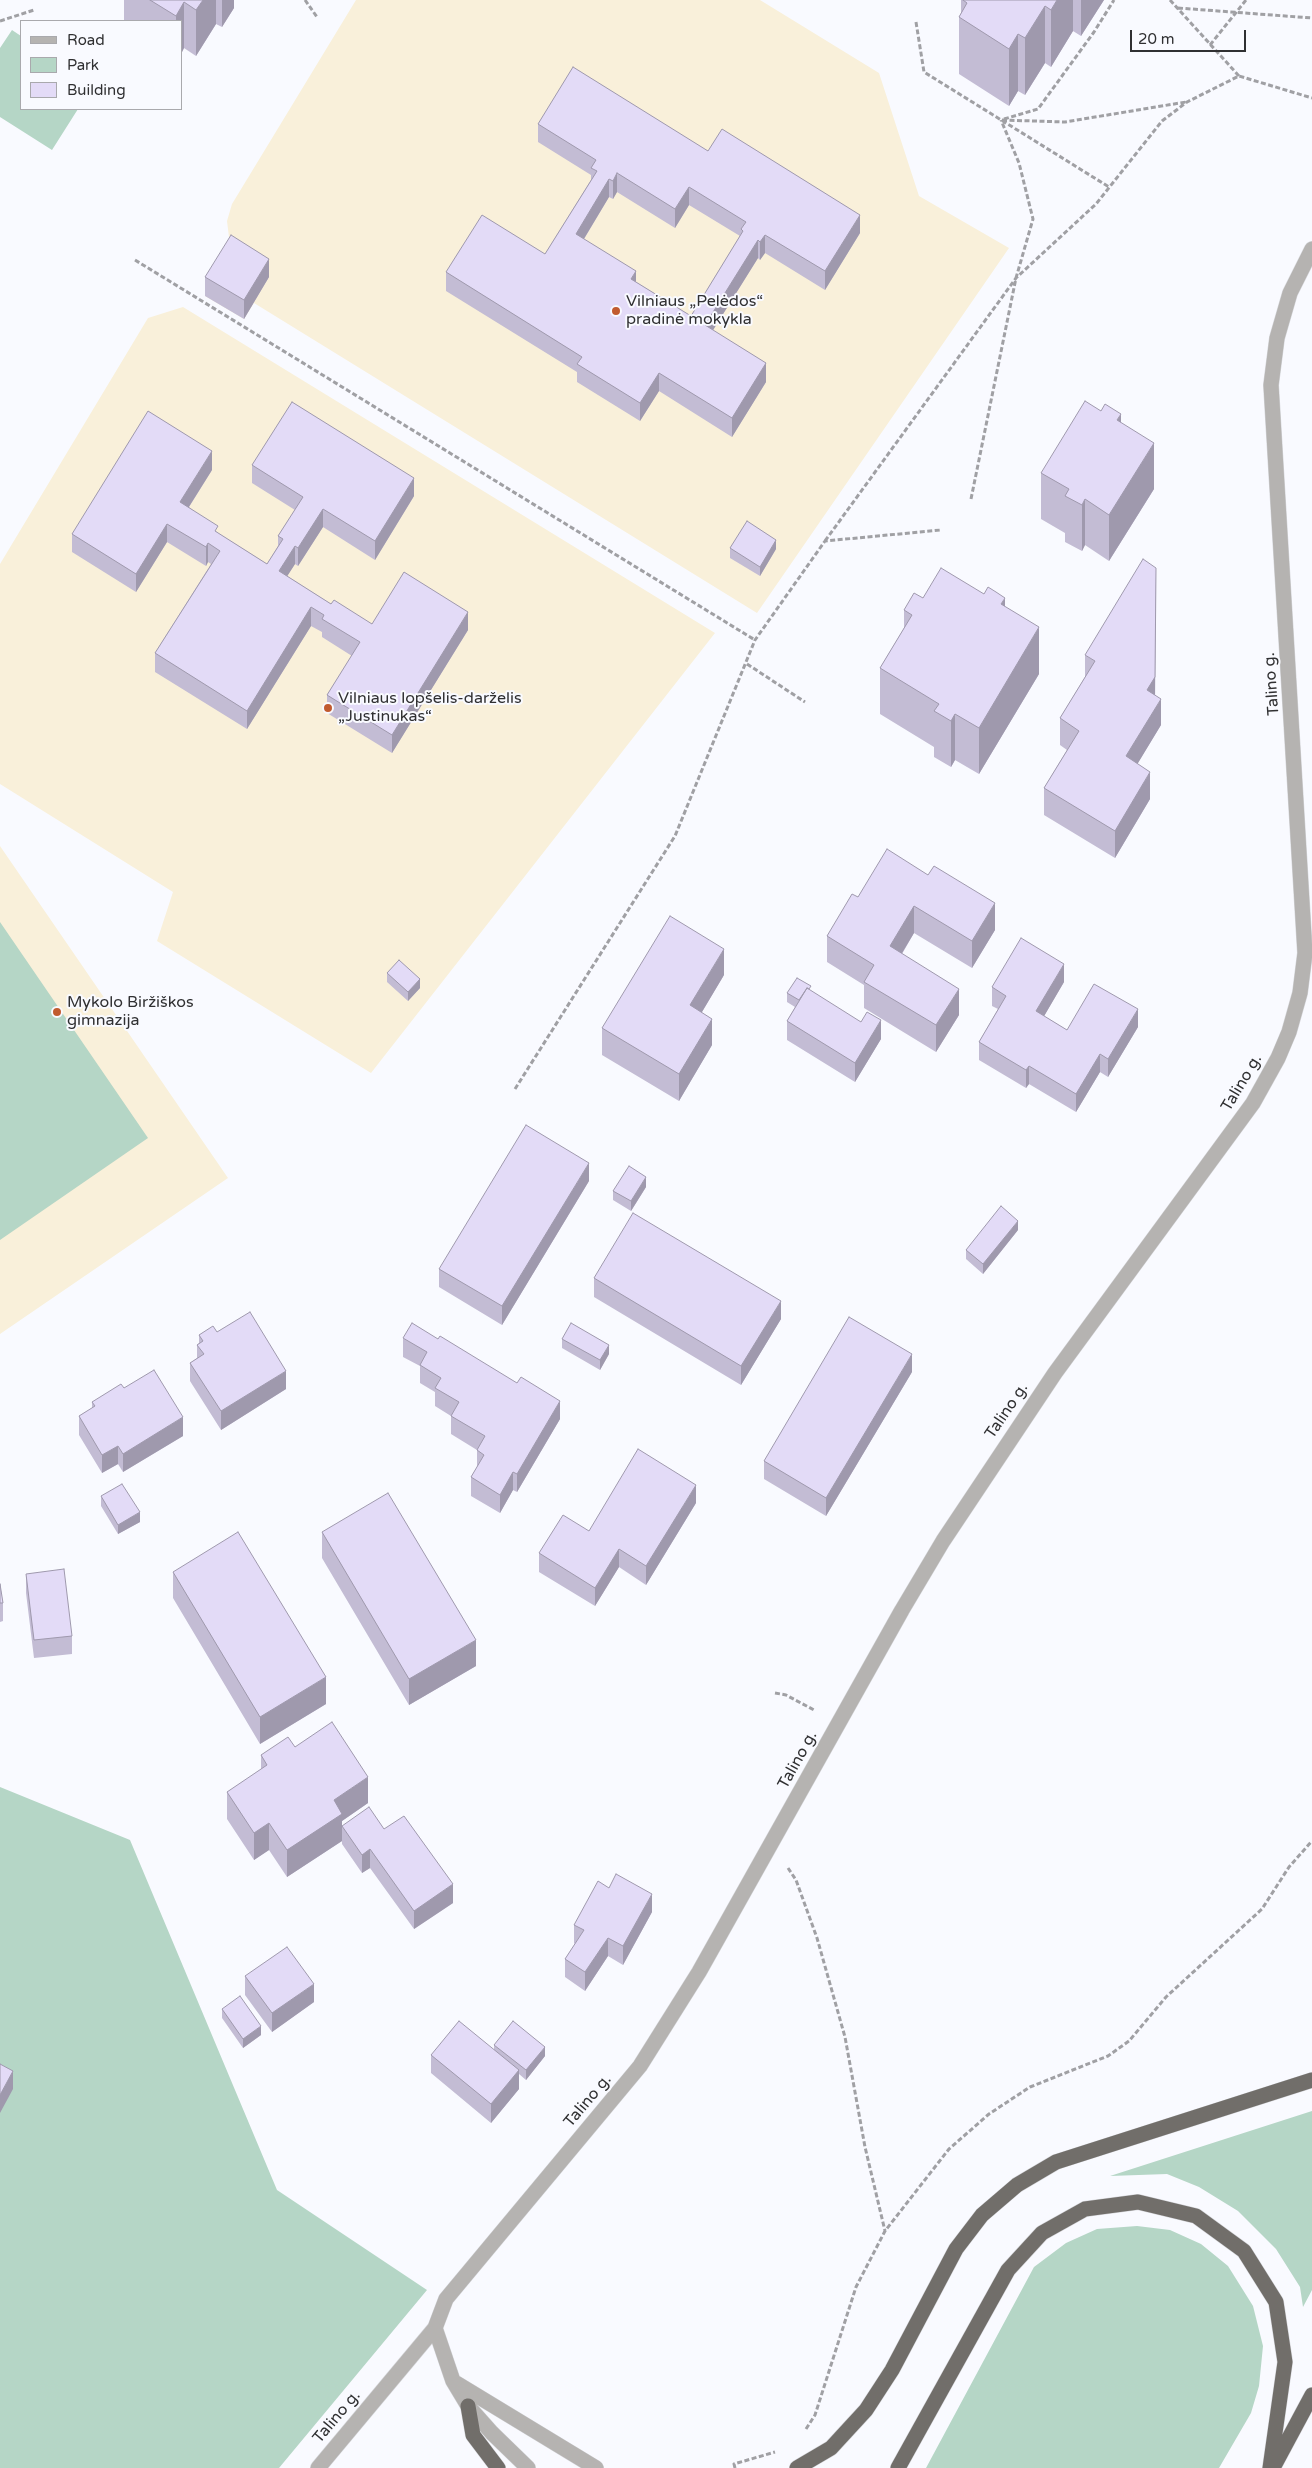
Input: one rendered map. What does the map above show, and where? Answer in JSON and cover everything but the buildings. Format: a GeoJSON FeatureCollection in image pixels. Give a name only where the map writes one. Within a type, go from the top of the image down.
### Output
{"type":"FeatureCollection","features":[{"type":"Feature","properties":{"kind":"highway"},"geometry":{"type":"LineString","coordinates":[[797,2468],[831,2448],[866,2410],[892,2370],[956,2249],[982,2215],[1017,2185],[1056,2162],[1312,2080]]}},
{"type":"Feature","properties":{"kind":"highway"},"geometry":{"type":"LineString","coordinates":[[898,2468],[1008,2270],[1042,2233],[1085,2209],[1138,2202],[1196,2216],[1244,2251],[1276,2302],[1285,2362],[1272,2468]]}},
{"type":"Feature","properties":{"kind":"highway"},"geometry":{"type":"LineString","coordinates":[[1272,2468],[1312,2395]]}},
{"type":"Feature","properties":{"kind":"highway"},"geometry":{"type":"LineString","coordinates":[[468,2406],[473,2435],[498,2468]]}},
{"type":"Feature","properties":{"kind":"street","name":"Talino g."},"geometry":{"type":"LineString","coordinates":[[318,2468],[435,2328],[446,2299],[640,2066],[699,1972],[922,1575],[996,1459],[1055,1373],[1253,1103],[1278,1058],[1289,1032],[1300,993],[1305,953],[1271,385],[1277,338],[1290,292],[1312,249]]}},
{"type":"Feature","properties":{"kind":"street"},"geometry":{"type":"LineString","coordinates":[[435,2328],[453,2381],[468,2406],[492,2433],[528,2468]]}},
{"type":"Feature","properties":{"kind":"street"},"geometry":{"type":"LineString","coordinates":[[453,2381],[596,2468]]}},
{"type":"Feature","properties":{"kind":"path"},"geometry":{"type":"LineString","coordinates":[[305,0],[317,17]]}},
{"type":"Feature","properties":{"kind":"path"},"geometry":{"type":"LineString","coordinates":[[1001,120],[1038,108],[1094,32],[1114,0]]}},
{"type":"Feature","properties":{"kind":"path"},"geometry":{"type":"LineString","coordinates":[[1170,0],[1239,76],[1312,98]]}},
{"type":"Feature","properties":{"kind":"path"},"geometry":{"type":"LineString","coordinates":[[1210,44],[1246,0]]}},
{"type":"Feature","properties":{"kind":"path"},"geometry":{"type":"LineString","coordinates":[[1178,8],[1312,18]]}},
{"type":"Feature","properties":{"kind":"path"},"geometry":{"type":"LineString","coordinates":[[0,21],[34,10]]}},
{"type":"Feature","properties":{"kind":"path"},"geometry":{"type":"LineString","coordinates":[[916,22],[924,72],[1109,187]]}},
{"type":"Feature","properties":{"kind":"path"},"geometry":{"type":"LineString","coordinates":[[515,1089],[676,836],[747,664],[755,640],[825,541],[1016,278],[1096,204],[1162,122],[1187,102],[1239,76]]}},
{"type":"Feature","properties":{"kind":"path"},"geometry":{"type":"LineString","coordinates":[[1001,120],[1065,122],[1187,102]]}},
{"type":"Feature","properties":{"kind":"path"},"geometry":{"type":"LineString","coordinates":[[971,499],[1016,278],[1033,219],[1019,163],[1001,120]]}},
{"type":"Feature","properties":{"kind":"path"},"geometry":{"type":"LineString","coordinates":[[135,260],[755,640]]}},
{"type":"Feature","properties":{"kind":"path"},"geometry":{"type":"LineString","coordinates":[[825,541],[941,530]]}},
{"type":"Feature","properties":{"kind":"path"},"geometry":{"type":"LineString","coordinates":[[747,664],[805,702]]}},
{"type":"Feature","properties":{"kind":"path"},"geometry":{"type":"LineString","coordinates":[[775,1693],[798,1700],[838,1724]]}},
{"type":"Feature","properties":{"kind":"path"},"geometry":{"type":"LineString","coordinates":[[805,2432],[815,2415],[856,2287],[886,2231],[920,2184],[950,2149],[989,2114],[1030,2088],[1108,2056],[1129,2041],[1166,1997],[1262,1909],[1289,1867],[1312,1841]]}},
{"type":"Feature","properties":{"kind":"path"},"geometry":{"type":"LineString","coordinates":[[772,1842],[796,1880],[820,1947],[845,2037],[865,2147],[886,2231]]}},
{"type":"Feature","properties":{"kind":"path"},"geometry":{"type":"LineString","coordinates":[[735,2468],[734,2464],[777,2451]]}},
{"type":"Feature","properties":{"kind":"shaded area","name":"Vilniaus „Pelėdos“ pradinė mokykla"},"geometry":{"type":"Polygon","coordinates":[[[356,0],[760,0],[879,73],[919,196],[1009,248],[757,613],[254,303],[244,319],[205,296],[231,253],[227,221],[232,204],[356,0]]]}},
{"type":"Feature","properties":{"kind":"shaded area","name":"Vilniaus lopšelis-darželis „Justinukas“"},"geometry":{"type":"Polygon","coordinates":[[[183,307],[715,633],[371,1073],[157,941],[173,892],[0,784],[0,564],[148,318],[183,307]]]}},
{"type":"Feature","properties":{"kind":"shaded area","name":"Mykolo Biržiškos gimnazija"},"geometry":{"type":"Polygon","coordinates":[[[0,846],[228,1178],[0,1334],[0,846]]]}},
{"type":"Feature","properties":{"kind":"green space"},"geometry":{"type":"Polygon","coordinates":[[[12,30],[20,35],[20,110],[77,110],[52,150],[0,117],[0,48],[12,30]]]}},
{"type":"Feature","properties":{"kind":"green space"},"geometry":{"type":"Polygon","coordinates":[[[0,922],[148,1138],[0,1240],[0,922]]]}},
{"type":"Feature","properties":{"kind":"green space"},"geometry":{"type":"Polygon","coordinates":[[[0,1787],[130,1840],[277,2190],[427,2290],[279,2468],[0,2468],[0,1787]]]}},
{"type":"Feature","properties":{"kind":"green space"},"geometry":{"type":"Polygon","coordinates":[[[1312,2111],[1312,2290],[1303,2307],[1300,2287],[1276,2249],[1238,2211],[1199,2187],[1167,2174],[1110,2176],[1312,2111]]]}},
{"type":"Feature","properties":{"kind":"green space"},"geometry":{"type":"Polygon","coordinates":[[[1137,2226],[1170,2230],[1201,2244],[1228,2266],[1253,2306],[1263,2346],[1259,2386],[1251,2413],[1219,2468],[926,2468],[1034,2267],[1066,2243],[1097,2229],[1137,2226]]]}},
{"type":"Feature","properties":{"kind":"place","name":"Vilniaus „Pelėdos“ pradinė mokykla"},"geometry":{"type":"Point","coordinates":[616,311]}},
{"type":"Feature","properties":{"kind":"place","name":"Vilniaus lopšelis-darželis „Justinukas“"},"geometry":{"type":"Point","coordinates":[328,708]}},
{"type":"Feature","properties":{"kind":"place","name":"Mykolo Biržiškos gimnazija"},"geometry":{"type":"Point","coordinates":[57,1012]}}]}
